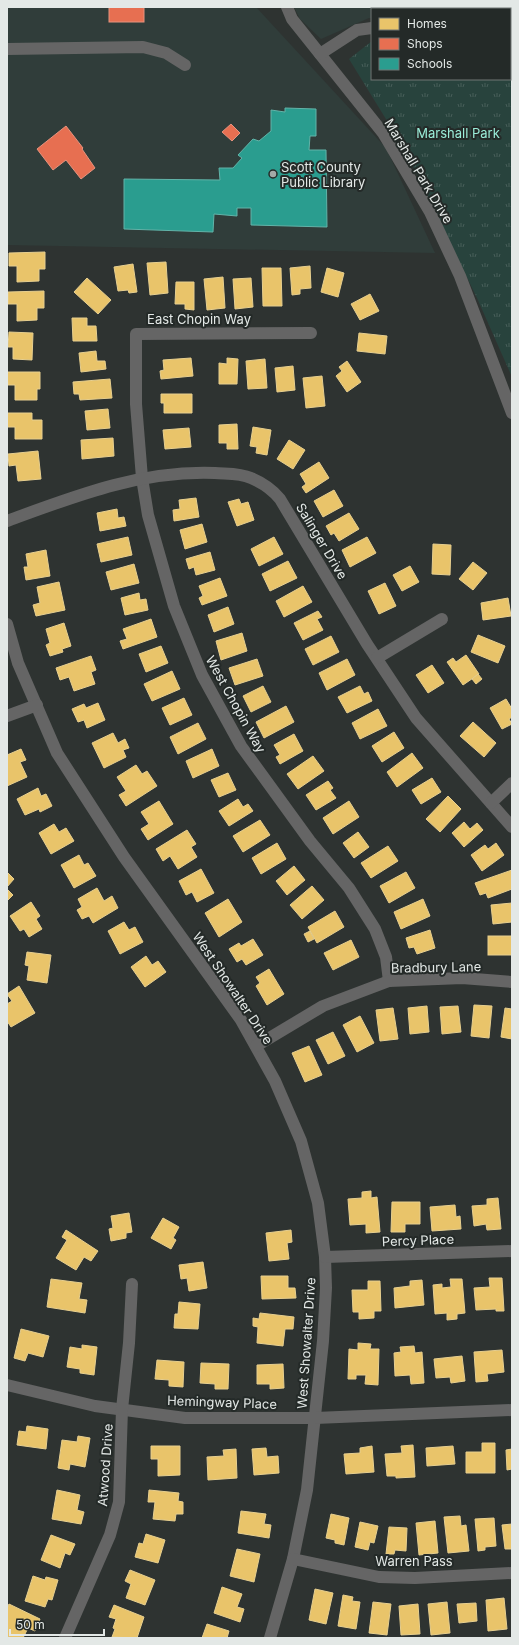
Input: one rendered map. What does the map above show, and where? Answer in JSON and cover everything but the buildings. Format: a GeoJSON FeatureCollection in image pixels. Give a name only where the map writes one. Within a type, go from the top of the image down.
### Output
{"type":"FeatureCollection","features":[{"type":"Feature","properties":{"kind":"street","name":"Marshall Park Drive"},"geometry":{"type":"LineString","coordinates":[[287,7],[292,19],[383,133],[430,212],[460,276],[512,413]]}},
{"type":"Feature","properties":{"kind":"street"},"geometry":{"type":"LineString","coordinates":[[320,54],[357,30],[371,28]]}},
{"type":"Feature","properties":{"kind":"street"},"geometry":{"type":"LineString","coordinates":[[7,49],[143,47],[166,53],[185,65]]}},
{"type":"Feature","properties":{"kind":"street","name":"East Chopin Way"},"geometry":{"type":"LineString","coordinates":[[142,478],[136,404],[136,334],[311,333]]}},
{"type":"Feature","properties":{"kind":"street","name":"Salinger Drive"},"geometry":{"type":"LineString","coordinates":[[7,521],[84,493],[142,478],[188,473],[235,474],[249,477],[272,489],[280,499],[377,658],[416,718],[512,827]]}},
{"type":"Feature","properties":{"kind":"street","name":"West Chopin Way"},"geometry":{"type":"LineString","coordinates":[[142,478],[148,515],[174,606],[202,675],[240,746],[310,841],[349,888],[375,929],[386,957],[389,981]]}},
{"type":"Feature","properties":{"kind":"street"},"geometry":{"type":"LineString","coordinates":[[377,658],[442,619]]}},
{"type":"Feature","properties":{"kind":"street","name":"West Showalter Drive"},"geometry":{"type":"LineString","coordinates":[[7,624],[18,663],[57,753],[121,852],[241,1020],[275,1081],[301,1141],[318,1203],[325,1257],[326,1288],[324,1334],[315,1418],[307,1490],[293,1559],[270,1638]]}},
{"type":"Feature","properties":{"kind":"street"},"geometry":{"type":"LineString","coordinates":[[7,716],[37,705]]}},
{"type":"Feature","properties":{"kind":"street"},"geometry":{"type":"LineString","coordinates":[[491,803],[512,783]]}},
{"type":"Feature","properties":{"kind":"street","name":"Bradbury Lane"},"geometry":{"type":"LineString","coordinates":[[256,1046],[323,1006],[389,981],[462,978],[512,982]]}},
{"type":"Feature","properties":{"kind":"street","name":"Percy Place"},"geometry":{"type":"LineString","coordinates":[[325,1257],[512,1251]]}},
{"type":"Feature","properties":{"kind":"street","name":"Atwood Drive"},"geometry":{"type":"LineString","coordinates":[[65,1638],[110,1535],[119,1502],[122,1409],[129,1343],[132,1284]]}},
{"type":"Feature","properties":{"kind":"street","name":"Hemingway Place"},"geometry":{"type":"LineString","coordinates":[[7,1385],[95,1406],[185,1418],[315,1418],[512,1410]]}},
{"type":"Feature","properties":{"kind":"street","name":"Warren Pass"},"geometry":{"type":"LineString","coordinates":[[293,1559],[379,1577],[416,1578],[512,1573]]}},
{"type":"Feature","properties":{"kind":"shaded area"},"geometry":{"type":"Polygon","coordinates":[[[7,7],[256,7],[386,148],[435,253],[7,245],[7,7]]]}},
{"type":"Feature","properties":{"kind":"shaded area"},"geometry":{"type":"Polygon","coordinates":[[[294,7],[512,7],[512,14],[511,8],[371,8],[371,18],[321,39],[300,19],[294,7]]]}},
{"type":"Feature","properties":{"kind":"green space","name":"Marshall Park"},"geometry":{"type":"Polygon","coordinates":[[[512,30],[512,377],[477,298],[405,150],[349,59],[371,42],[371,80],[511,80],[512,30]]]}},
{"type":"Feature","properties":{"kind":"place","name":"Scott County Public Library"},"geometry":{"type":"Point","coordinates":[273,174]}}]}
